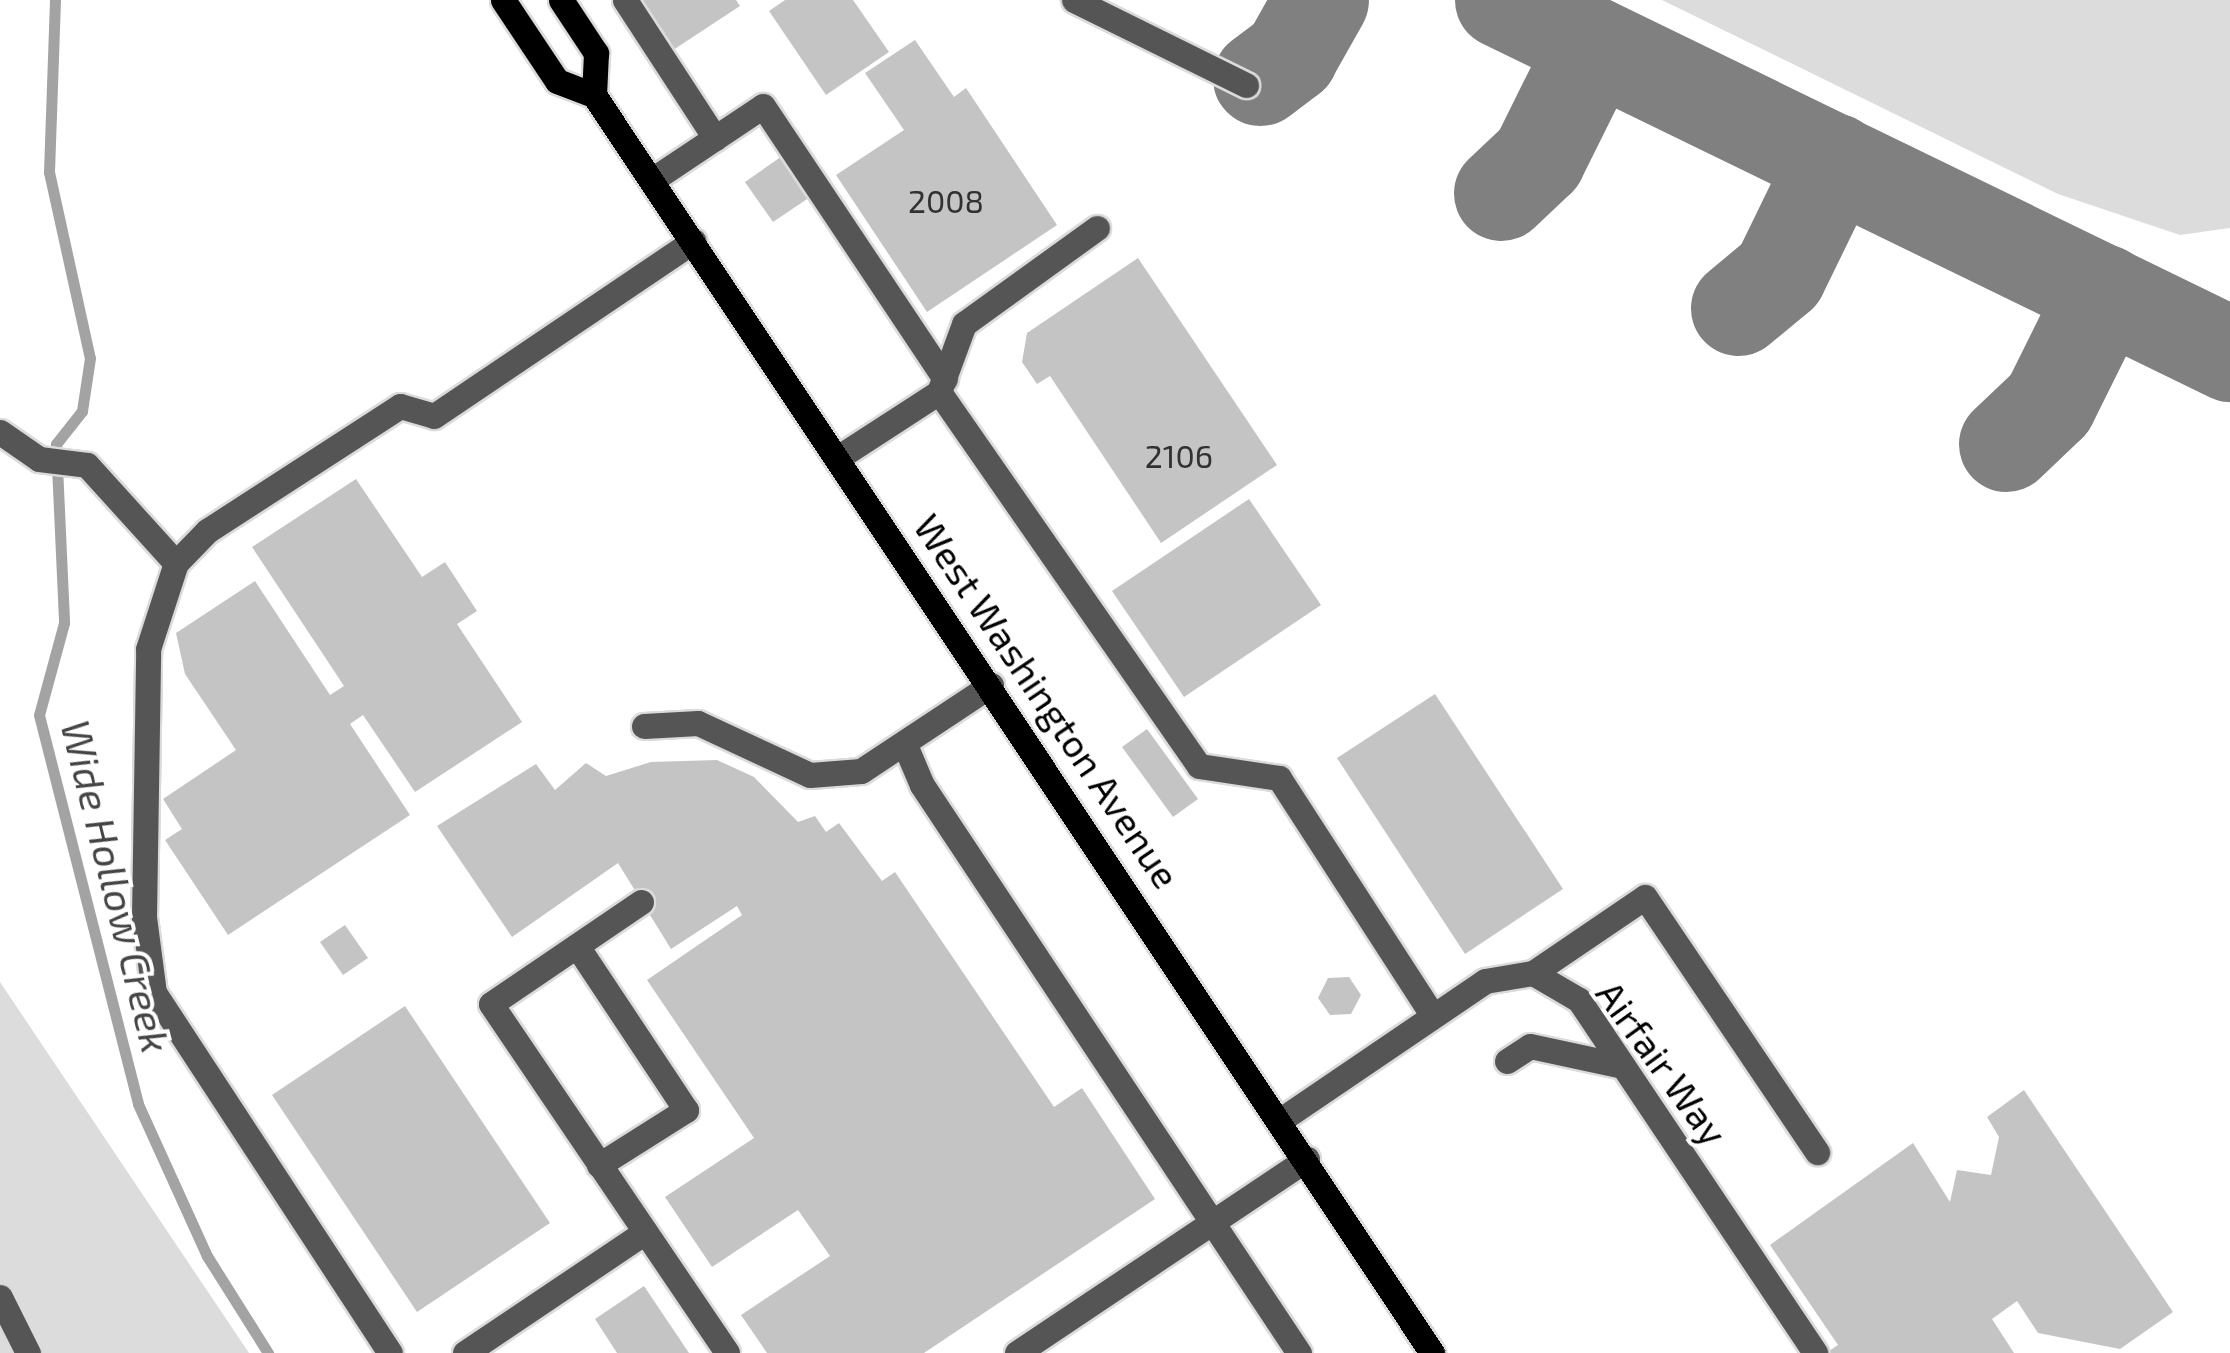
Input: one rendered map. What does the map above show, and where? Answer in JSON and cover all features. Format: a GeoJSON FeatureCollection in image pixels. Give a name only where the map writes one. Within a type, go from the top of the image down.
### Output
{"type":"FeatureCollection","features":[{"type":"Feature","properties":{"kind":"main road","name":"West Washington Avenue"},"geometry":{"type":"LineString","coordinates":[[502,0],[557,81],[594,95],[1282,1120],[1432,1353]]}},
{"type":"Feature","properties":{"kind":"main road"},"geometry":{"type":"LineString","coordinates":[[561,0],[596,53],[594,95]]}},
{"type":"Feature","properties":{"kind":"lane"},"geometry":{"type":"LineString","coordinates":[[625,0],[715,138]]}},
{"type":"Feature","properties":{"kind":"lane"},"geometry":{"type":"LineString","coordinates":[[1074,0],[1246,85]]}},
{"type":"Feature","properties":{"kind":"lane"},"geometry":{"type":"LineString","coordinates":[[652,180],[763,106],[942,385],[1199,766],[1280,778],[1434,1016]]}},
{"type":"Feature","properties":{"kind":"lane"},"geometry":{"type":"LineString","coordinates":[[839,457],[942,385],[964,324],[1097,228]]}},
{"type":"Feature","properties":{"kind":"lane"},"geometry":{"type":"LineString","coordinates":[[390,1353],[154,992],[144,917],[148,650],[176,563],[207,531],[400,406],[434,416],[693,241]]}},
{"type":"Feature","properties":{"kind":"lane"},"geometry":{"type":"LineString","coordinates":[[0,432],[40,458],[74,460],[176,563]]}},
{"type":"Feature","properties":{"kind":"lane"},"geometry":{"type":"LineString","coordinates":[[644,726],[698,723],[810,775],[861,771],[992,685]]}},
{"type":"Feature","properties":{"kind":"lane"},"geometry":{"type":"LineString","coordinates":[[905,745],[922,786],[1299,1353]]}},
{"type":"Feature","properties":{"kind":"lane"},"geometry":{"type":"LineString","coordinates":[[1282,1120],[1485,982],[1533,973],[1645,897],[1817,1152]]}},
{"type":"Feature","properties":{"kind":"lane"},"geometry":{"type":"LineString","coordinates":[[641,902],[491,1004],[727,1353]]}},
{"type":"Feature","properties":{"kind":"lane"},"geometry":{"type":"LineString","coordinates":[[577,946],[686,1110],[599,1165]]}},
{"type":"Feature","properties":{"kind":"lane","name":"Airfair Way"},"geometry":{"type":"LineString","coordinates":[[1533,973],[1579,1000],[1815,1353]]}},
{"type":"Feature","properties":{"kind":"lane"},"geometry":{"type":"LineString","coordinates":[[1507,1061],[1530,1046],[1623,1066]]}},
{"type":"Feature","properties":{"kind":"lane"},"geometry":{"type":"LineString","coordinates":[[1017,1353],[1307,1159]]}},
{"type":"Feature","properties":{"kind":"lane"},"geometry":{"type":"LineString","coordinates":[[465,1353],[644,1232]]}},
{"type":"Feature","properties":{"kind":"lane"},"geometry":{"type":"LineString","coordinates":[[0,1297],[28,1353]]}},
{"type":"Feature","properties":{"kind":"shaded area"},"geometry":{"type":"Polygon","coordinates":[[[1662,0],[2230,0],[2230,228],[2180,235],[2058,194],[1662,0]]]}},
{"type":"Feature","properties":{"kind":"shaded area"},"geometry":{"type":"Polygon","coordinates":[[[0,982],[249,1353],[0,1353],[0,982]]]}},
{"type":"Feature","properties":{"kind":"building"},"geometry":{"type":"Polygon","coordinates":[[[636,0],[736,0],[740,6],[670,52],[636,0]]]}},
{"type":"Feature","properties":{"kind":"building"},"geometry":{"type":"Polygon","coordinates":[[[785,0],[853,0],[889,52],[826,95],[769,11],[785,0]]]}},
{"type":"Feature","properties":{"kind":"building"},"geometry":{"type":"Polygon","coordinates":[[[915,40],[954,97],[966,88],[1057,225],[927,312],[836,175],[904,130],[865,73],[915,40]]]}},
{"type":"Feature","properties":{"kind":"building"},"geometry":{"type":"Polygon","coordinates":[[[785,154],[813,195],[773,222],[745,182],[785,154]]]}},
{"type":"Feature","properties":{"kind":"building"},"geometry":{"type":"Polygon","coordinates":[[[1138,258],[1277,465],[1161,543],[1050,376],[1037,384],[1022,362],[1027,333],[1138,258]]]}},
{"type":"Feature","properties":{"kind":"building"},"geometry":{"type":"Polygon","coordinates":[[[356,479],[422,577],[445,562],[477,611],[457,624],[522,722],[415,792],[363,715],[350,724],[410,815],[228,935],[165,840],[182,829],[163,799],[236,750],[185,674],[176,633],[255,581],[330,695],[344,686],[252,547],[356,479]]]}},
{"type":"Feature","properties":{"kind":"building"},"geometry":{"type":"Polygon","coordinates":[[[1249,499],[1321,605],[1184,697],[1112,591],[1249,499]]]}},
{"type":"Feature","properties":{"kind":"building"},"geometry":{"type":"Polygon","coordinates":[[[1435,694],[1563,889],[1465,954],[1337,758],[1435,694]]]}},
{"type":"Feature","properties":{"kind":"building"},"geometry":{"type":"Polygon","coordinates":[[[1147,729],[1198,799],[1173,817],[1122,747],[1147,729]]]}},
{"type":"Feature","properties":{"kind":"building"},"geometry":{"type":"Polygon","coordinates":[[[717,760],[754,777],[798,822],[815,816],[826,832],[839,823],[882,881],[895,872],[1054,1107],[1082,1088],[1155,1199],[924,1353],[767,1353],[741,1315],[830,1256],[798,1210],[712,1267],[665,1197],[754,1138],[647,980],[742,915],[737,906],[671,949],[618,863],[512,937],[437,826],[536,764],[555,790],[586,763],[606,776],[651,762],[717,760]]]}},
{"type":"Feature","properties":{"kind":"building"},"geometry":{"type":"Polygon","coordinates":[[[345,925],[368,958],[343,975],[320,942],[345,925]]]}},
{"type":"Feature","properties":{"kind":"building"},"geometry":{"type":"Polygon","coordinates":[[[1349,977],[1361,995],[1351,1014],[1330,1015],[1318,998],[1328,978],[1349,977]]]}},
{"type":"Feature","properties":{"kind":"building"},"geometry":{"type":"Polygon","coordinates":[[[405,1006],[550,1223],[417,1312],[272,1095],[405,1006]]]}},
{"type":"Feature","properties":{"kind":"building"},"geometry":{"type":"Polygon","coordinates":[[[2024,1090],[2173,1312],[2120,1349],[2038,1333],[2017,1301],[1992,1319],[2014,1353],[1826,1353],[1838,1345],[1770,1245],[1913,1143],[1950,1202],[1957,1170],[1991,1175],[1999,1137],[1987,1117],[2024,1090]]]}},
{"type":"Feature","properties":{"kind":"building"},"geometry":{"type":"Polygon","coordinates":[[[644,1286],[689,1353],[617,1353],[595,1319],[644,1286]]]}},
{"type":"Feature","properties":{"kind":"waterway","name":"Wide Hollow Creek"},"geometry":{"type":"LineString","coordinates":[[55,0],[49,172],[90,358],[82,411],[56,444],[64,623],[39,715],[138,1104],[207,1256],[268,1353]]}},
{"type":"Feature","properties":{"kind":"taxiway"},"geometry":{"type":"LineString","coordinates":[[1260,78],[1290,55],[1321,0]]}},
{"type":"Feature","properties":{"kind":"taxiway"},"geometry":{"type":"LineString","coordinates":[[1502,0],[2230,354]]}},
{"type":"Feature","properties":{"kind":"taxiway"},"geometry":{"type":"LineString","coordinates":[[1501,193],[1538,158],[1594,45]]}},
{"type":"Feature","properties":{"kind":"taxiway"},"geometry":{"type":"LineString","coordinates":[[1738,308],[1779,274],[1834,161]]}},
{"type":"Feature","properties":{"kind":"taxiway"},"geometry":{"type":"LineString","coordinates":[[2006,444],[2049,403],[2104,292]]}}]}
